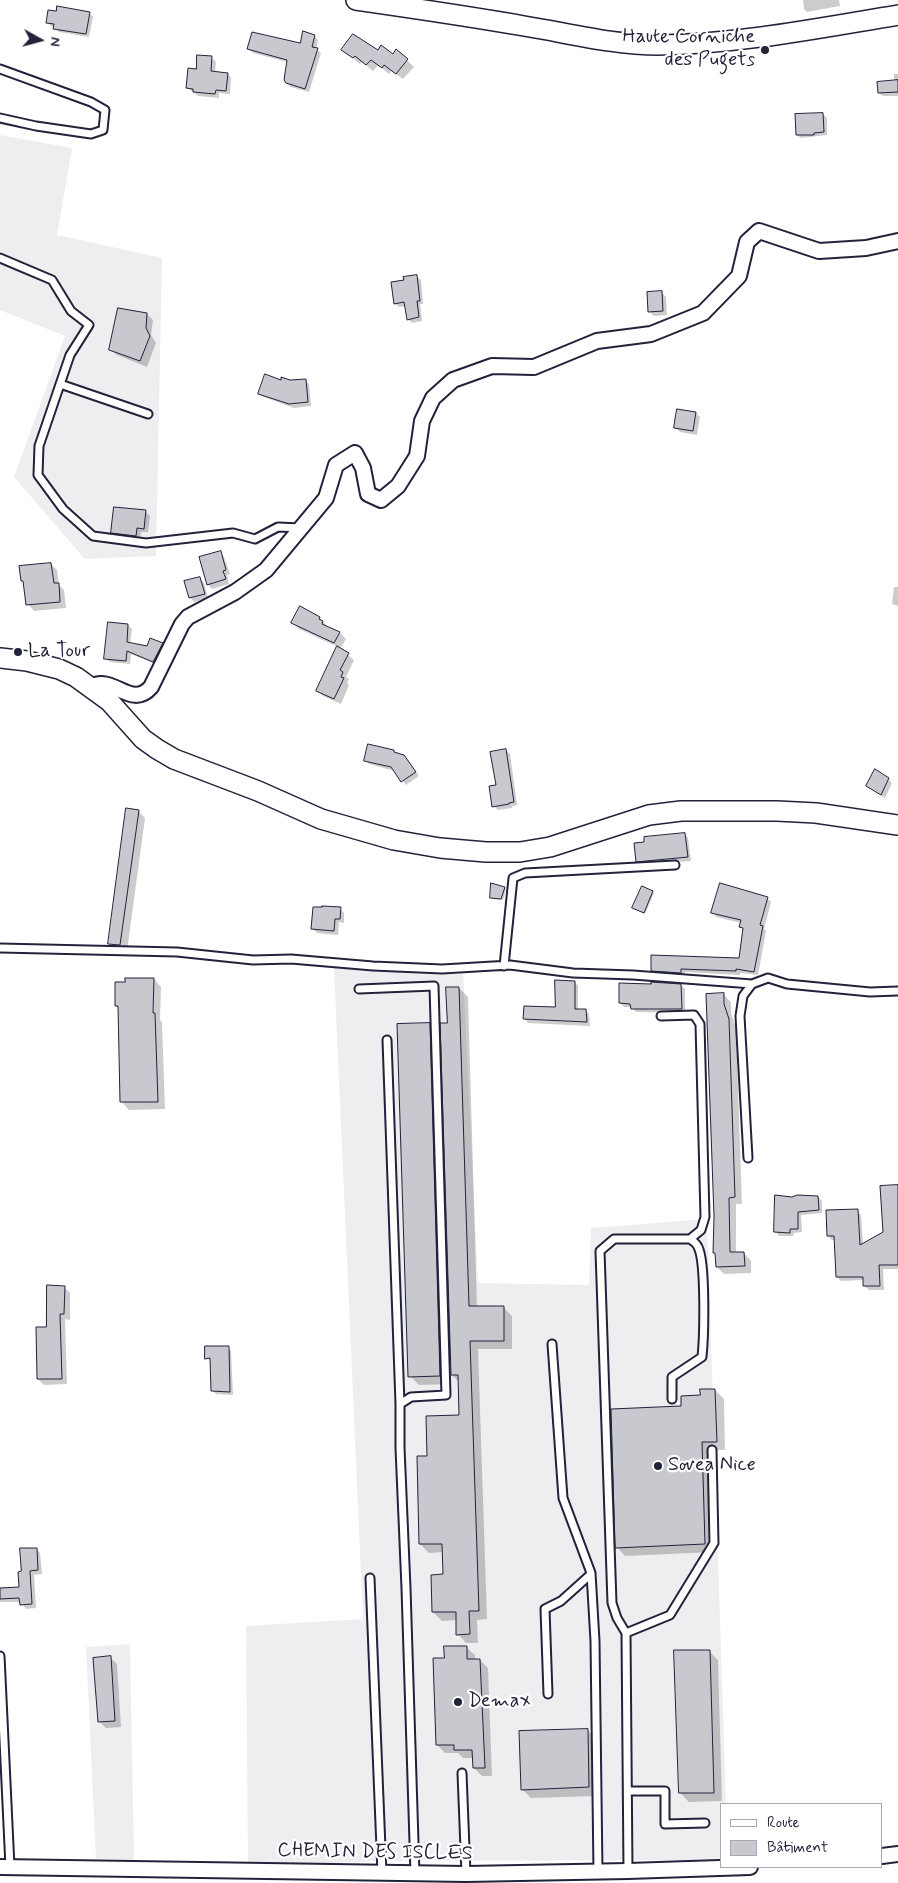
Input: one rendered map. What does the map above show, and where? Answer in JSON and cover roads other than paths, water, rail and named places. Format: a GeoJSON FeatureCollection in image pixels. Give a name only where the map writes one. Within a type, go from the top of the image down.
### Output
{"type":"FeatureCollection","features":[{"type":"Feature","properties":{"kind":"main road"},"geometry":{"type":"LineString","coordinates":[[356,0],[504,22],[625,43],[657,45],[750,38],[898,15]]}},
{"type":"Feature","properties":{"kind":"main road"},"geometry":{"type":"LineString","coordinates":[[0,658],[27,661],[59,669],[91,687],[109,701],[143,738],[156,749],[174,759],[258,791],[321,819],[394,840],[440,848],[486,852],[528,851],[550,847],[649,815],[681,811],[787,811],[816,813],[898,825]]}},
{"type":"Feature","properties":{"kind":"street"},"geometry":{"type":"LineString","coordinates":[[91,687],[98,683],[103,683],[131,694],[146,693],[151,687],[182,624],[188,617],[235,592],[266,570],[326,498],[336,464],[355,453],[363,468],[368,494],[381,500],[398,486],[417,456],[422,421],[432,398],[453,380],[492,366],[534,367],[597,341],[651,334],[703,313],[738,276],[747,242],[759,231],[818,251],[866,248],[898,241]]}},
{"type":"Feature","properties":{"kind":"street"},"geometry":{"type":"LineString","coordinates":[[883,1856],[898,1854]]}},
{"type":"Feature","properties":{"kind":"street","name":"CHEMIN DES ISCLES"},"geometry":{"type":"LineString","coordinates":[[5,1867],[382,1874],[598,1872],[720,1868]]}},
{"type":"Feature","properties":{"kind":"lane"},"geometry":{"type":"LineString","coordinates":[[0,69],[91,102],[105,110],[103,130],[91,134],[0,118]]}},
{"type":"Feature","properties":{"kind":"lane"},"geometry":{"type":"LineString","coordinates":[[0,258],[52,280],[71,311],[89,325],[70,355],[39,446],[38,475],[62,509],[93,536],[146,543],[233,533],[255,539],[278,527],[302,528]]}},
{"type":"Feature","properties":{"kind":"lane"},"geometry":{"type":"LineString","coordinates":[[60,384],[148,414]]}},
{"type":"Feature","properties":{"kind":"lane"},"geometry":{"type":"LineString","coordinates":[[504,966],[513,878],[526,873],[675,865]]}},
{"type":"Feature","properties":{"kind":"lane"},"geometry":{"type":"LineString","coordinates":[[0,948],[178,952],[253,960],[291,959],[363,966],[442,969],[510,965],[573,973],[752,984],[768,978],[787,984],[870,992],[898,991]]}},
{"type":"Feature","properties":{"kind":"lane"},"geometry":{"type":"LineString","coordinates":[[748,1158],[740,1016],[743,996],[752,984]]}},
{"type":"Feature","properties":{"kind":"lane"},"geometry":{"type":"LineString","coordinates":[[359,989],[434,986],[446,1394],[411,1397],[400,1404]]}},
{"type":"Feature","properties":{"kind":"lane"},"geometry":{"type":"LineString","coordinates":[[628,1871],[626,1633],[617,1618],[612,1603],[600,1250],[614,1239],[690,1239],[701,1230],[705,1217],[700,1024],[694,1015],[661,1016]]}},
{"type":"Feature","properties":{"kind":"lane"},"geometry":{"type":"LineString","coordinates":[[387,1040],[415,1874]]}},
{"type":"Feature","properties":{"kind":"lane"},"geometry":{"type":"LineString","coordinates":[[672,1399],[672,1377],[702,1357],[704,1340],[702,1266],[698,1248],[690,1239]]}},
{"type":"Feature","properties":{"kind":"lane"},"geometry":{"type":"LineString","coordinates":[[552,1344],[563,1498],[591,1574],[595,1650],[598,1872]]}},
{"type":"Feature","properties":{"kind":"lane"},"geometry":{"type":"LineString","coordinates":[[626,1633],[670,1615],[714,1543],[712,1450]]}},
{"type":"Feature","properties":{"kind":"lane"},"geometry":{"type":"LineString","coordinates":[[548,1694],[545,1609],[561,1601],[591,1574]]}},
{"type":"Feature","properties":{"kind":"lane"},"geometry":{"type":"LineString","coordinates":[[370,1578],[382,1874]]}},
{"type":"Feature","properties":{"kind":"lane"},"geometry":{"type":"LineString","coordinates":[[0,1656],[5,1867]]}},
{"type":"Feature","properties":{"kind":"lane"},"geometry":{"type":"LineString","coordinates":[[462,1773],[466,1874]]}},
{"type":"Feature","properties":{"kind":"lane"},"geometry":{"type":"LineString","coordinates":[[628,1791],[665,1791],[665,1824],[705,1823]]}},
{"type":"Feature","properties":{"kind":"place","name":"Haute Corniche des Pugets"},"geometry":{"type":"Point","coordinates":[765,50]}},
{"type":"Feature","properties":{"kind":"place","name":"La Tour"},"geometry":{"type":"Point","coordinates":[18,652]}},
{"type":"Feature","properties":{"kind":"place","name":"Sovea Nice"},"geometry":{"type":"Point","coordinates":[658,1466]}},
{"type":"Feature","properties":{"kind":"place","name":"Demax"},"geometry":{"type":"Point","coordinates":[458,1702]}}]}
